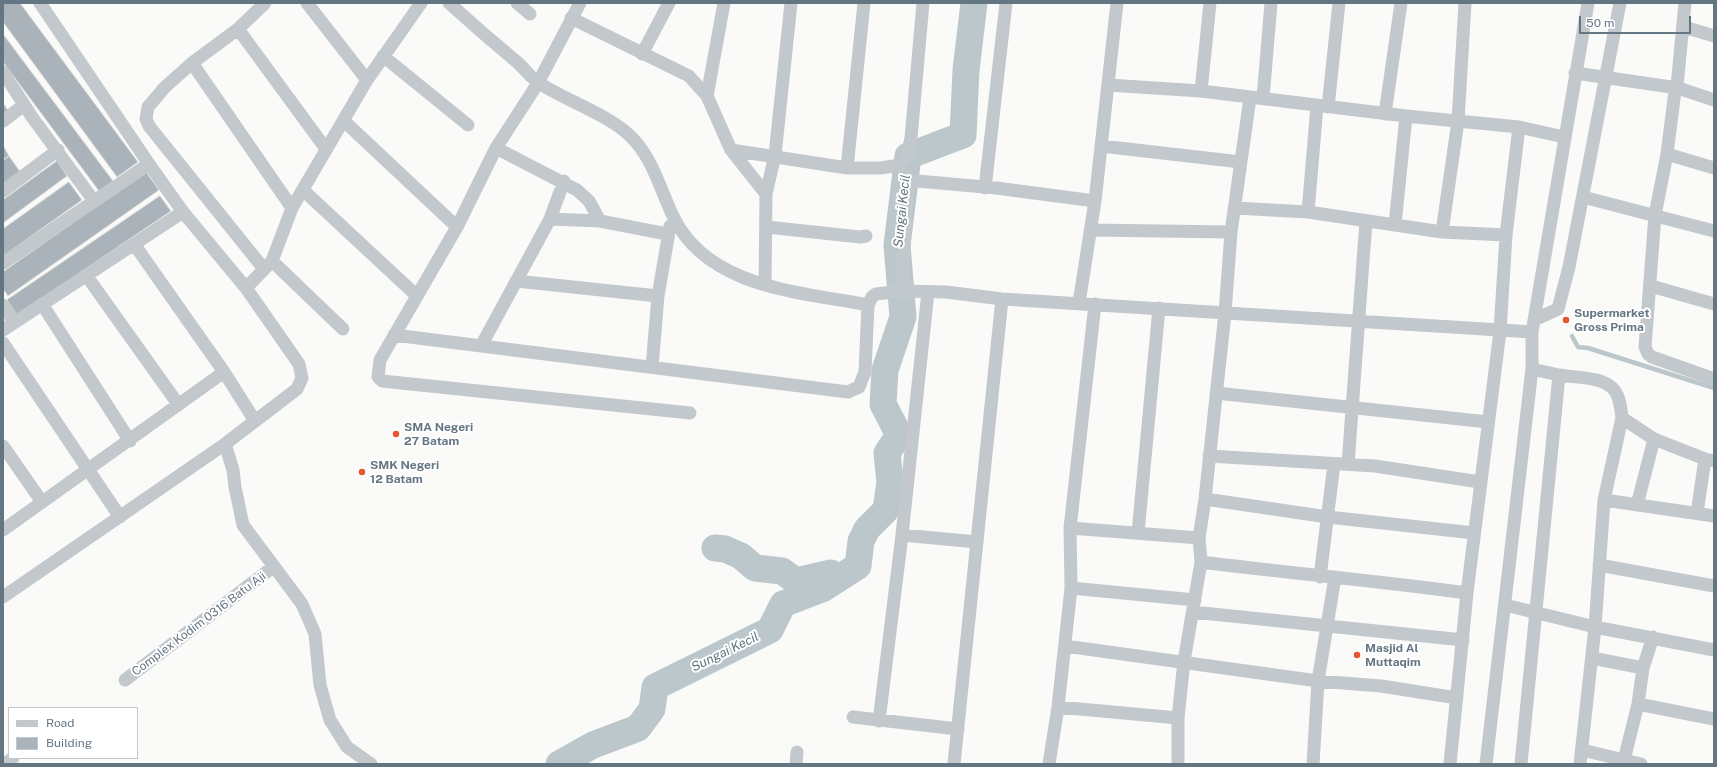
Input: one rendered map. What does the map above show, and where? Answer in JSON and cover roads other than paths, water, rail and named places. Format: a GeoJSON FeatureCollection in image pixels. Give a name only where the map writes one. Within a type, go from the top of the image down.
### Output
{"type":"FeatureCollection","features":[{"type":"Feature","properties":{"kind":"street"},"geometry":{"type":"LineString","coordinates":[[3,597],[225,444],[297,390],[302,378],[298,364],[247,286],[183,212],[40,3]]}},
{"type":"Feature","properties":{"kind":"street"},"geometry":{"type":"LineString","coordinates":[[265,3],[238,29],[192,63],[150,104],[146,112],[149,126],[266,268],[343,329]]}},
{"type":"Feature","properties":{"kind":"street"},"geometry":{"type":"LineString","coordinates":[[307,3],[367,80]]}},
{"type":"Feature","properties":{"kind":"street"},"geometry":{"type":"LineString","coordinates":[[247,286],[266,268],[292,208],[326,149],[367,80],[421,3]]}},
{"type":"Feature","properties":{"kind":"street"},"geometry":{"type":"LineString","coordinates":[[448,3],[523,67],[538,83],[603,118],[629,134],[646,156],[673,217],[683,233],[701,253],[731,274],[765,285],[868,305]]}},
{"type":"Feature","properties":{"kind":"street"},"geometry":{"type":"LineString","coordinates":[[517,3],[530,14]]}},
{"type":"Feature","properties":{"kind":"street"},"geometry":{"type":"LineString","coordinates":[[580,3],[538,83],[496,148],[456,227],[380,360],[378,377],[382,381],[690,412]]}},
{"type":"Feature","properties":{"kind":"street"},"geometry":{"type":"LineString","coordinates":[[642,54],[669,3]]}},
{"type":"Feature","properties":{"kind":"street"},"geometry":{"type":"LineString","coordinates":[[707,96],[724,3]]}},
{"type":"Feature","properties":{"kind":"street"},"geometry":{"type":"LineString","coordinates":[[765,285],[767,226],[766,194],[775,155],[792,3]]}},
{"type":"Feature","properties":{"kind":"street"},"geometry":{"type":"LineString","coordinates":[[847,168],[864,3]]}},
{"type":"Feature","properties":{"kind":"street"},"geometry":{"type":"LineString","coordinates":[[731,150],[775,155],[847,168],[895,167],[900,165],[907,156],[910,138],[923,3]]}},
{"type":"Feature","properties":{"kind":"street"},"geometry":{"type":"LineString","coordinates":[[986,188],[1006,3]]}},
{"type":"Feature","properties":{"kind":"street"},"geometry":{"type":"LineString","coordinates":[[1079,303],[1095,201],[1117,3]]}},
{"type":"Feature","properties":{"kind":"street"},"geometry":{"type":"LineString","coordinates":[[1201,91],[1210,3]]}},
{"type":"Feature","properties":{"kind":"street"},"geometry":{"type":"LineString","coordinates":[[1178,764],[1178,718],[1184,661],[1200,562],[1199,538],[1205,499],[1225,313],[1231,232],[1241,162],[1256,98],[1271,3]]}},
{"type":"Feature","properties":{"kind":"street"},"geometry":{"type":"LineString","coordinates":[[1308,212],[1339,3]]}},
{"type":"Feature","properties":{"kind":"street"},"geometry":{"type":"LineString","coordinates":[[1385,114],[1401,3]]}},
{"type":"Feature","properties":{"kind":"street"},"geometry":{"type":"LineString","coordinates":[[1442,232],[1458,121],[1465,3]]}},
{"type":"Feature","properties":{"kind":"street"},"geometry":{"type":"LineString","coordinates":[[1486,764],[1532,369],[1533,326],[1588,3]]}},
{"type":"Feature","properties":{"kind":"street"},"geometry":{"type":"LineString","coordinates":[[394,335],[652,366],[848,392],[854,391],[859,387],[865,372],[868,305],[872,297],[876,294],[904,291],[946,292],[1002,299],[1500,331],[1533,326],[1558,309],[1569,267],[1607,77],[1620,3]]}},
{"type":"Feature","properties":{"kind":"street"},"geometry":{"type":"LineString","coordinates":[[1685,3],[1684,27],[1676,81],[1677,86],[1681,89],[1714,100]]}},
{"type":"Feature","properties":{"kind":"street"},"geometry":{"type":"LineString","coordinates":[[571,18],[689,76],[707,96],[731,150],[766,194]]}},
{"type":"Feature","properties":{"kind":"street"},"geometry":{"type":"LineString","coordinates":[[1684,27],[1714,36]]}},
{"type":"Feature","properties":{"kind":"street"},"geometry":{"type":"LineString","coordinates":[[238,29],[326,149]]}},
{"type":"Feature","properties":{"kind":"street"},"geometry":{"type":"LineString","coordinates":[[383,56],[468,125]]}},
{"type":"Feature","properties":{"kind":"street"},"geometry":{"type":"LineString","coordinates":[[192,63],[292,208]]}},
{"type":"Feature","properties":{"kind":"street"},"geometry":{"type":"LineString","coordinates":[[3,72],[24,105],[94,200]]}},
{"type":"Feature","properties":{"kind":"street"},"geometry":{"type":"LineString","coordinates":[[1576,73],[1671,87],[1673,89],[1675,97],[1667,154],[1655,215],[1651,286],[1644,342],[1646,351],[1652,357],[1714,379]]}},
{"type":"Feature","properties":{"kind":"street"},"geometry":{"type":"LineString","coordinates":[[1108,85],[1201,91],[1385,114],[1519,127],[1564,137]]}},
{"type":"Feature","properties":{"kind":"street"},"geometry":{"type":"LineString","coordinates":[[3,121],[24,105]]}},
{"type":"Feature","properties":{"kind":"street"},"geometry":{"type":"LineString","coordinates":[[1395,225],[1406,116]]}},
{"type":"Feature","properties":{"kind":"street"},"geometry":{"type":"LineString","coordinates":[[344,121],[456,227]]}},
{"type":"Feature","properties":{"kind":"street"},"geometry":{"type":"LineString","coordinates":[[1450,764],[1474,532],[1500,331],[1506,235],[1519,127]]}},
{"type":"Feature","properties":{"kind":"street"},"geometry":{"type":"LineString","coordinates":[[1101,146],[1241,162]]}},
{"type":"Feature","properties":{"kind":"street"},"geometry":{"type":"LineString","coordinates":[[496,148],[564,181],[577,190],[589,201],[600,221]]}},
{"type":"Feature","properties":{"kind":"street"},"geometry":{"type":"LineString","coordinates":[[3,191],[58,150]]}},
{"type":"Feature","properties":{"kind":"street"},"geometry":{"type":"LineString","coordinates":[[1667,154],[1714,168]]}},
{"type":"Feature","properties":{"kind":"street"},"geometry":{"type":"LineString","coordinates":[[3,263],[149,164]]}},
{"type":"Feature","properties":{"kind":"street"},"geometry":{"type":"LineString","coordinates":[[481,346],[550,219],[564,181]]}},
{"type":"Feature","properties":{"kind":"street"},"geometry":{"type":"LineString","coordinates":[[904,291],[903,270],[907,192],[910,184],[916,181],[1095,201]]}},
{"type":"Feature","properties":{"kind":"street"},"geometry":{"type":"LineString","coordinates":[[303,190],[417,296]]}},
{"type":"Feature","properties":{"kind":"street"},"geometry":{"type":"LineString","coordinates":[[1583,197],[1714,231]]}},
{"type":"Feature","properties":{"kind":"street"},"geometry":{"type":"LineString","coordinates":[[1234,208],[1308,212],[1442,232],[1506,235]]}},
{"type":"Feature","properties":{"kind":"street"},"geometry":{"type":"LineString","coordinates":[[3,330],[183,212]]}},
{"type":"Feature","properties":{"kind":"street"},"geometry":{"type":"LineString","coordinates":[[652,366],[658,296],[667,234],[673,217]]}},
{"type":"Feature","properties":{"kind":"street"},"geometry":{"type":"LineString","coordinates":[[550,219],[600,221],[667,234]]}},
{"type":"Feature","properties":{"kind":"street"},"geometry":{"type":"LineString","coordinates":[[1348,464],[1366,221]]}},
{"type":"Feature","properties":{"kind":"street"},"geometry":{"type":"LineString","coordinates":[[767,226],[860,237],[866,236]]}},
{"type":"Feature","properties":{"kind":"street"},"geometry":{"type":"LineString","coordinates":[[1090,230],[1231,232]]}},
{"type":"Feature","properties":{"kind":"street"},"geometry":{"type":"LineString","coordinates":[[134,244],[224,372],[255,421]]}},
{"type":"Feature","properties":{"kind":"street"},"geometry":{"type":"LineString","coordinates":[[86,275],[178,404]]}},
{"type":"Feature","properties":{"kind":"street"},"geometry":{"type":"LineString","coordinates":[[516,281],[658,296]]}},
{"type":"Feature","properties":{"kind":"street"},"geometry":{"type":"LineString","coordinates":[[1651,286],[1714,304]]}},
{"type":"Feature","properties":{"kind":"street"},"geometry":{"type":"LineString","coordinates":[[879,721],[902,535],[928,292]]}},
{"type":"Feature","properties":{"kind":"street"},"geometry":{"type":"LineString","coordinates":[[954,764],[1002,299]]}},
{"type":"Feature","properties":{"kind":"street"},"geometry":{"type":"LineString","coordinates":[[3,304],[14,322]]}},
{"type":"Feature","properties":{"kind":"street"},"geometry":{"type":"LineString","coordinates":[[42,304],[130,440]]}},
{"type":"Feature","properties":{"kind":"street"},"geometry":{"type":"LineString","coordinates":[[1052,764],[1071,588],[1070,528],[1095,304]]}},
{"type":"Feature","properties":{"kind":"street"},"geometry":{"type":"LineString","coordinates":[[1138,533],[1159,308]]}},
{"type":"Feature","properties":{"kind":"street"},"geometry":{"type":"LineString","coordinates":[[3,343],[120,517]]}},
{"type":"Feature","properties":{"kind":"street"},"geometry":{"type":"LineString","coordinates":[[1532,369],[1597,381],[1609,386],[1615,392],[1619,400],[1622,418],[1604,500],[1595,627],[1580,764]]}},
{"type":"Feature","properties":{"kind":"street"},"geometry":{"type":"LineString","coordinates":[[3,530],[224,372]]}},
{"type":"Feature","properties":{"kind":"street"},"geometry":{"type":"LineString","coordinates":[[1521,764],[1559,375]]}},
{"type":"Feature","properties":{"kind":"street"},"geometry":{"type":"LineString","coordinates":[[1216,392],[1488,422]]}},
{"type":"Feature","properties":{"kind":"street"},"geometry":{"type":"LineString","coordinates":[[1622,418],[1654,439],[1710,460],[1697,514]]}},
{"type":"Feature","properties":{"kind":"street"},"geometry":{"type":"LineString","coordinates":[[1637,505],[1654,439]]}},
{"type":"Feature","properties":{"kind":"street"},"geometry":{"type":"LineString","coordinates":[[225,444],[233,470],[243,526],[302,604],[315,634],[320,685],[330,720],[347,746],[371,764]]}},
{"type":"Feature","properties":{"kind":"street"},"geometry":{"type":"LineString","coordinates":[[3,446],[42,502]]}},
{"type":"Feature","properties":{"kind":"street"},"geometry":{"type":"LineString","coordinates":[[1209,456],[1375,466],[1480,482]]}},
{"type":"Feature","properties":{"kind":"street"},"geometry":{"type":"LineString","coordinates":[[1320,577],[1334,464]]}},
{"type":"Feature","properties":{"kind":"street"},"geometry":{"type":"LineString","coordinates":[[1205,499],[1328,516],[1474,532]]}},
{"type":"Feature","properties":{"kind":"street"},"geometry":{"type":"LineString","coordinates":[[1604,500],[1714,516]]}},
{"type":"Feature","properties":{"kind":"street"},"geometry":{"type":"LineString","coordinates":[[1070,528],[1199,538]]}},
{"type":"Feature","properties":{"kind":"street"},"geometry":{"type":"LineString","coordinates":[[902,535],[977,542]]}},
{"type":"Feature","properties":{"kind":"street"},"geometry":{"type":"LineString","coordinates":[[1200,562],[1320,577],[1359,579],[1467,593]]}},
{"type":"Feature","properties":{"kind":"street"},"geometry":{"type":"LineString","coordinates":[[1599,565],[1714,586]]}},
{"type":"Feature","properties":{"kind":"street","name":"Complex Kodim 0316 Batu Aji"},"geometry":{"type":"LineString","coordinates":[[125,680],[273,567]]}},
{"type":"Feature","properties":{"kind":"street"},"geometry":{"type":"LineString","coordinates":[[1313,764],[1318,681],[1335,577]]}},
{"type":"Feature","properties":{"kind":"street"},"geometry":{"type":"LineString","coordinates":[[1071,588],[1327,626],[1462,640]]}},
{"type":"Feature","properties":{"kind":"street"},"geometry":{"type":"LineString","coordinates":[[1505,605],[1595,627],[1714,650]]}},
{"type":"Feature","properties":{"kind":"street"},"geometry":{"type":"LineString","coordinates":[[1624,760],[1638,704],[1643,668],[1653,637]]}},
{"type":"Feature","properties":{"kind":"street"},"geometry":{"type":"LineString","coordinates":[[1065,646],[1184,661],[1318,681],[1381,686],[1457,698]]}},
{"type":"Feature","properties":{"kind":"street"},"geometry":{"type":"LineString","coordinates":[[1592,658],[1643,668]]}},
{"type":"Feature","properties":{"kind":"street"},"geometry":{"type":"LineString","coordinates":[[1638,704],[1714,719]]}},
{"type":"Feature","properties":{"kind":"street"},"geometry":{"type":"LineString","coordinates":[[1058,707],[1178,718]]}},
{"type":"Feature","properties":{"kind":"street"},"geometry":{"type":"LineString","coordinates":[[853,716],[879,721],[958,729]]}},
{"type":"Feature","properties":{"kind":"street"},"geometry":{"type":"LineString","coordinates":[[1582,750],[1641,764]]}},
{"type":"Feature","properties":{"kind":"waterway","name":"Sungai Kecil"},"geometry":{"type":"LineString","coordinates":[[559,764],[593,745],[638,728],[652,709],[655,687],[770,630],[783,604],[822,589],[858,566],[861,541],[867,529],[886,510],[890,482],[887,453],[899,435],[883,404],[885,370],[903,317],[897,245],[908,156],[963,135],[966,70],[974,3]]}},
{"type":"Feature","properties":{"kind":"waterway"},"geometry":{"type":"LineString","coordinates":[[1572,336],[1578,347],[1588,348],[1714,388]]}},
{"type":"Feature","properties":{"kind":"waterway"},"geometry":{"type":"LineString","coordinates":[[715,548],[725,549],[741,556],[755,568],[782,571],[796,581],[831,573]]}},
{"type":"Feature","properties":{"kind":"place","name":"Supermarket Gross Prima"},"geometry":{"type":"Point","coordinates":[1566,320]}},
{"type":"Feature","properties":{"kind":"place","name":"SMA Negeri 27 Batam"},"geometry":{"type":"Point","coordinates":[396,434]}},
{"type":"Feature","properties":{"kind":"place","name":"SMK Negeri 12 Batam"},"geometry":{"type":"Point","coordinates":[362,472]}},
{"type":"Feature","properties":{"kind":"place","name":"Masjid Al Muttaqim"},"geometry":{"type":"Point","coordinates":[1357,655]}}]}
